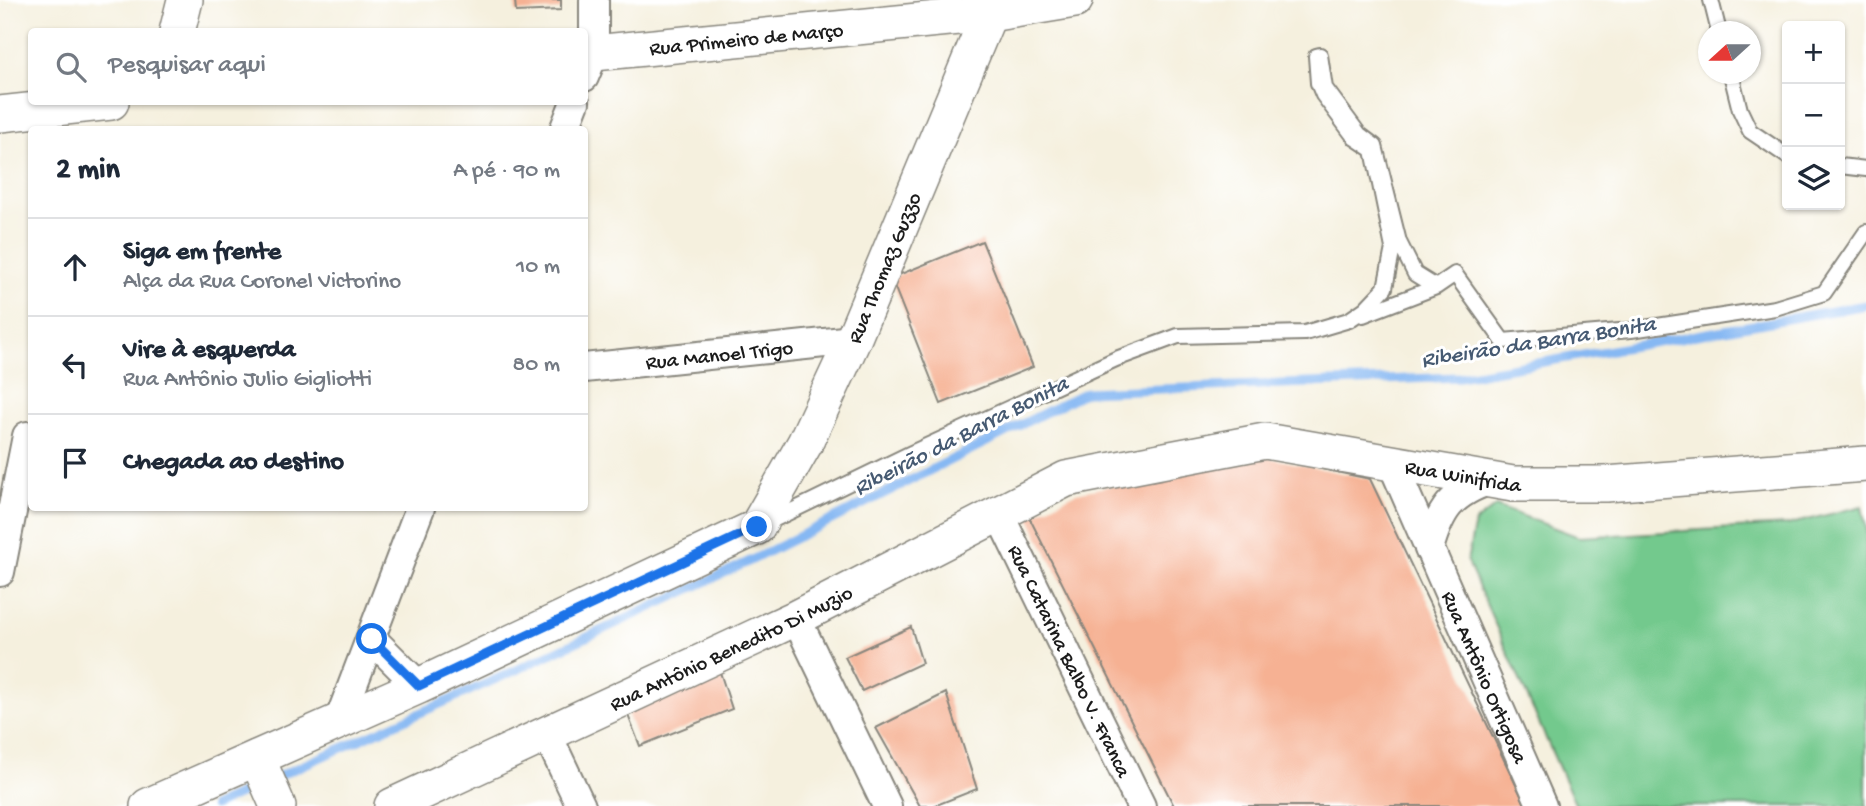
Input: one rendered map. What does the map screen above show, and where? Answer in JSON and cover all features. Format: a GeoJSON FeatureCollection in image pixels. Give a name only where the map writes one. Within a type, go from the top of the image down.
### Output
{"type":"FeatureCollection","features":[{"type":"Feature","properties":{"kind":"street"},"geometry":{"type":"LineString","coordinates":[[178,28],[185,0]]}},
{"type":"Feature","properties":{"kind":"street"},"geometry":{"type":"LineString","coordinates":[[588,61],[594,0]]}},
{"type":"Feature","properties":{"kind":"street","name":"Rua Primeiro de Março"},"geometry":{"type":"LineString","coordinates":[[588,61],[989,7],[1075,0]]}},
{"type":"Feature","properties":{"kind":"street","name":"Rua Thomaz Guzzo"},"geometry":{"type":"LineString","coordinates":[[757,527],[805,443],[853,340],[989,7]]}},
{"type":"Feature","properties":{"kind":"street"},"geometry":{"type":"LineString","coordinates":[[0,114],[83,105]]}},
{"type":"Feature","properties":{"kind":"street"},"geometry":{"type":"LineString","coordinates":[[566,126],[574,105]]}},
{"type":"Feature","properties":{"kind":"street","name":"Rua Manoel Trigo"},"geometry":{"type":"LineString","coordinates":[[588,368],[853,340]]}},
{"type":"Feature","properties":{"kind":"street"},"geometry":{"type":"LineString","coordinates":[[0,440],[28,435]]}},
{"type":"Feature","properties":{"kind":"street"},"geometry":{"type":"LineString","coordinates":[[0,572],[28,440]]}},
{"type":"Feature","properties":{"kind":"street","name":"Rua Winifrida"},"geometry":{"type":"LineString","coordinates":[[1066,479],[1265,441],[1513,484],[1606,484],[1865,471]]}},
{"type":"Feature","properties":{"kind":"street","name":"Rua Antônio Ortigosa"},"geometry":{"type":"LineString","coordinates":[[1393,465],[1542,806]]}},
{"type":"Feature","properties":{"kind":"street","name":"Rua Antônio Benedito Di Muzio"},"geometry":{"type":"LineString","coordinates":[[392,806],[796,618],[1066,479]]}},
{"type":"Feature","properties":{"kind":"street"},"geometry":{"type":"LineString","coordinates":[[1429,549],[1436,522],[1454,498],[1465,489],[1491,480]]}},
{"type":"Feature","properties":{"kind":"street"},"geometry":{"type":"LineString","coordinates":[[339,721],[419,511]]}},
{"type":"Feature","properties":{"kind":"street","name":"Rua Catarina Balbo V. Franca"},"geometry":{"type":"LineString","coordinates":[[999,514],[1141,806]]}},
{"type":"Feature","properties":{"kind":"street"},"geometry":{"type":"LineString","coordinates":[[148,806],[267,781],[339,721],[757,527]]}},
{"type":"Feature","properties":{"kind":"street"},"geometry":{"type":"LineString","coordinates":[[796,618],[887,806]]}},
{"type":"Feature","properties":{"kind":"street"},"geometry":{"type":"LineString","coordinates":[[372,639],[419,686]]}},
{"type":"Feature","properties":{"kind":"street"},"geometry":{"type":"LineString","coordinates":[[547,734],[581,806]]}},
{"type":"Feature","properties":{"kind":"lane"},"geometry":{"type":"LineString","coordinates":[[1711,0],[1716,21]]}},
{"type":"Feature","properties":{"kind":"lane"},"geometry":{"type":"LineString","coordinates":[[1349,320],[1365,309],[1385,288],[1393,248],[1373,150],[1355,138],[1323,95],[1318,83],[1316,56],[1321,55],[1325,88],[1359,134],[1375,146],[1399,242],[1415,274],[1436,287]]}},
{"type":"Feature","properties":{"kind":"lane"},"geometry":{"type":"LineString","coordinates":[[1734,84],[1750,131],[1782,153]]}},
{"type":"Feature","properties":{"kind":"lane"},"geometry":{"type":"LineString","coordinates":[[1845,167],[1866,169]]}},
{"type":"Feature","properties":{"kind":"lane"},"geometry":{"type":"LineString","coordinates":[[757,527],[1104,365],[1178,336],[1305,333],[1349,320],[1436,287],[1455,274],[1503,341],[1632,330],[1775,308],[1824,293],[1866,232]]}},
{"type":"Feature","properties":{"kind":"green space"},"geometry":{"type":"Polygon","coordinates":[[[1496,506],[1579,537],[1787,525],[1862,506],[1866,528],[1866,806],[1576,806],[1467,561],[1475,522],[1496,506]]]}},
{"type":"Feature","properties":{"kind":"building"},"geometry":{"type":"Polygon","coordinates":[[[515,0],[561,0],[561,10],[516,12],[515,0]]]}},
{"type":"Feature","properties":{"kind":"building"},"geometry":{"type":"Polygon","coordinates":[[[982,241],[1033,367],[941,404],[891,278],[982,241]]]}},
{"type":"Feature","properties":{"kind":"building"},"geometry":{"type":"Polygon","coordinates":[[[1259,456],[1370,479],[1526,806],[1174,806],[1029,517],[1076,493],[1259,456]]]}},
{"type":"Feature","properties":{"kind":"building"},"geometry":{"type":"Polygon","coordinates":[[[911,627],[922,663],[862,691],[845,657],[911,627]]]}},
{"type":"Feature","properties":{"kind":"building"},"geometry":{"type":"Polygon","coordinates":[[[719,669],[732,709],[640,746],[626,710],[719,669]]]}},
{"type":"Feature","properties":{"kind":"building"},"geometry":{"type":"Polygon","coordinates":[[[946,693],[977,789],[934,806],[920,806],[876,728],[946,693]]]}},
{"type":"Feature","properties":{"kind":"waterway","name":"Ribeirão da Barra Bonita"},"geometry":{"type":"LineString","coordinates":[[272,779],[512,672],[746,563],[1086,392],[1459,377],[1866,305]]}},
{"type":"Feature","properties":{"kind":"waterway","name":"Ribeirão da Barra Bonita"},"geometry":{"type":"LineString","coordinates":[[214,806],[260,785]]}},
{"type":"Feature","properties":{"kind":"route"},"geometry":{"type":"LineString","coordinates":[[372,639],[419,686],[757,527]]}}]}
